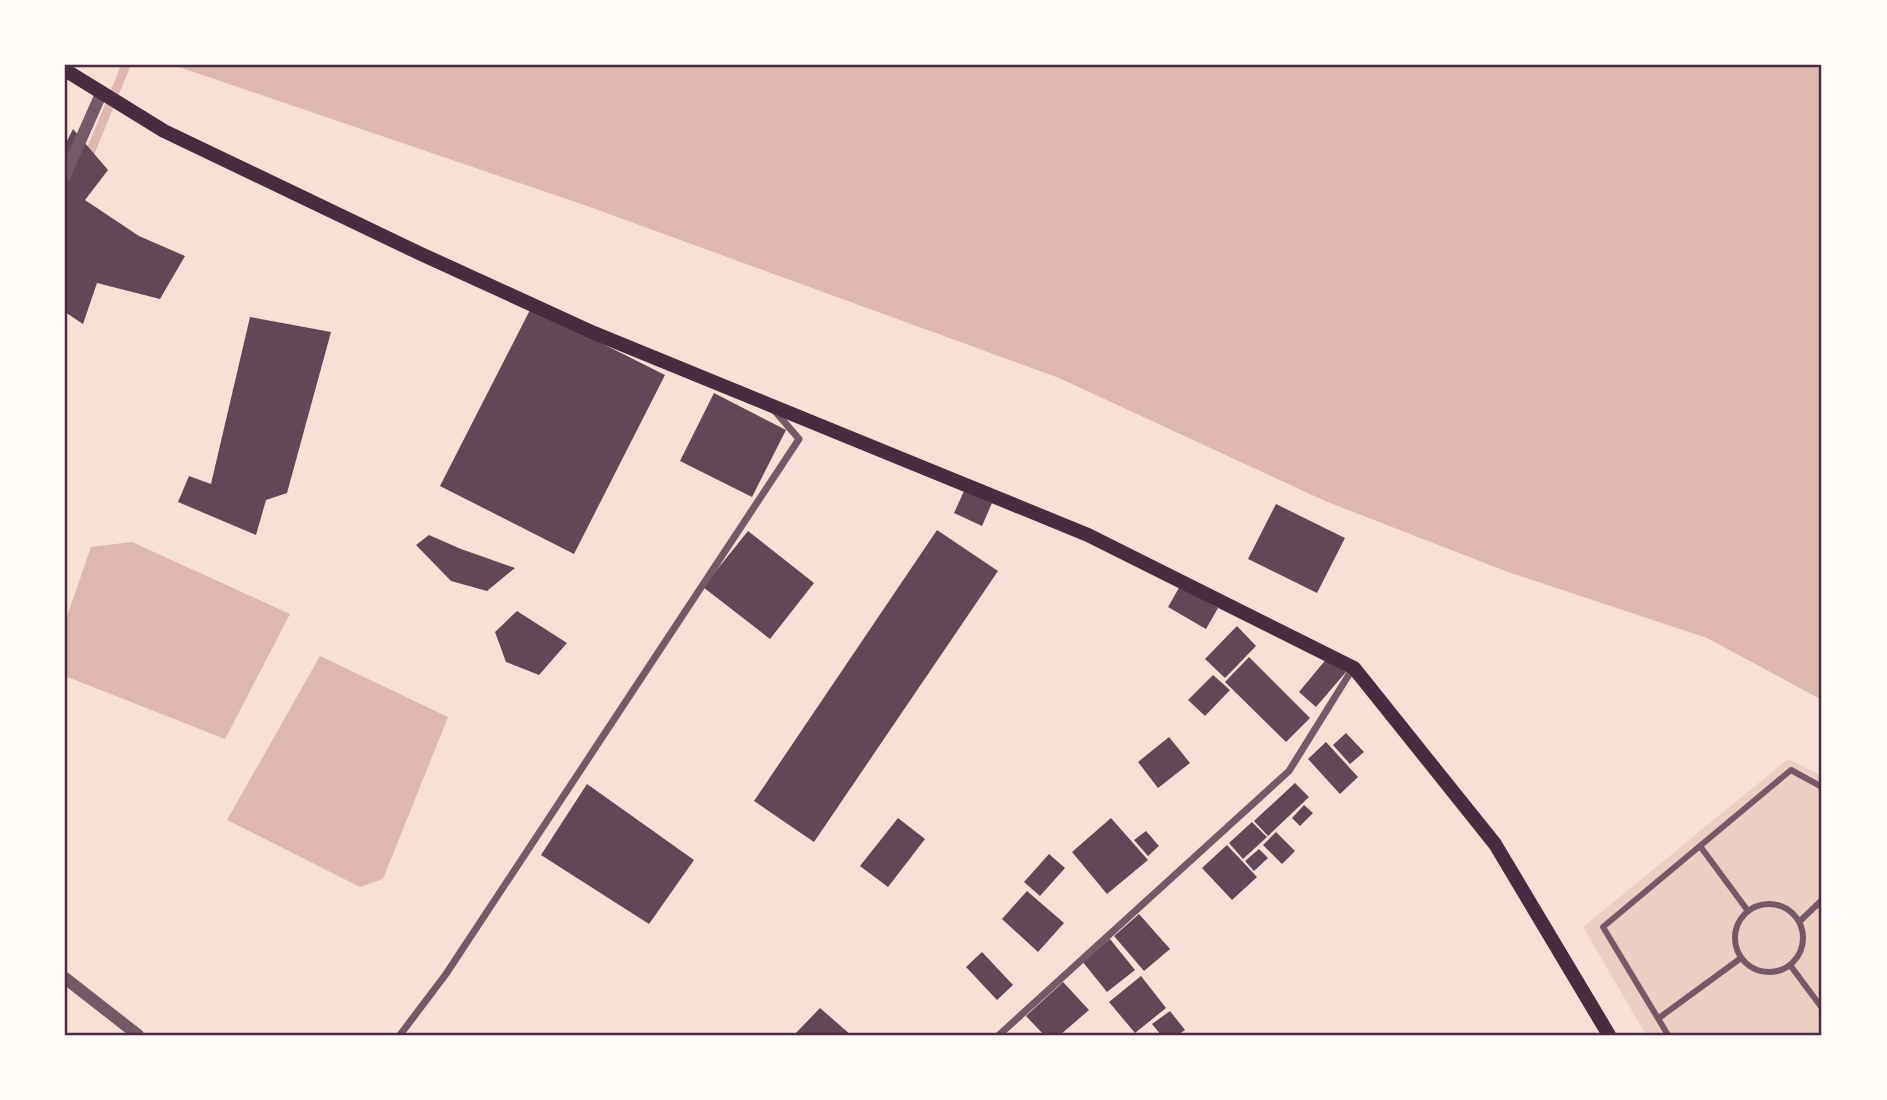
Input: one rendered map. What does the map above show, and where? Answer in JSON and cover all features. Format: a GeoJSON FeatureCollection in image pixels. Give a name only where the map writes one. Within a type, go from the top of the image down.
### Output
{"type":"FeatureCollection","features":[{"type":"Feature","properties":{"kind":"main road"},"geometry":{"type":"LineString","coordinates":[[65,70],[164,131],[434,260],[594,333],[1087,535],[1354,668],[1495,844],[1609,1035]]}},
{"type":"Feature","properties":{"kind":"street"},"geometry":{"type":"LineString","coordinates":[[65,175],[101,94]]}},
{"type":"Feature","properties":{"kind":"street"},"geometry":{"type":"LineString","coordinates":[[400,1035],[446,974],[799,439],[771,406]]}},
{"type":"Feature","properties":{"kind":"street"},"geometry":{"type":"LineString","coordinates":[[999,1035],[1289,771],[1354,668]]}},
{"type":"Feature","properties":{"kind":"street"},"geometry":{"type":"LineString","coordinates":[[1668,1035],[1603,927],[1791,770],[1822,786]]}},
{"type":"Feature","properties":{"kind":"street"},"geometry":{"type":"LineString","coordinates":[[1700,846],[1748,911]]}},
{"type":"Feature","properties":{"kind":"street"},"geometry":{"type":"LineString","coordinates":[[1799,922],[1822,900]]}},
{"type":"Feature","properties":{"kind":"street"},"geometry":{"type":"LineString","coordinates":[[1770,904],[1792,912],[1799,922],[1803,945],[1790,965],[1768,972],[1756,970],[1741,958],[1735,943],[1735,932],[1748,911],[1770,904]]}},
{"type":"Feature","properties":{"kind":"street"},"geometry":{"type":"LineString","coordinates":[[1659,1018],[1741,958]]}},
{"type":"Feature","properties":{"kind":"street"},"geometry":{"type":"LineString","coordinates":[[1790,965],[1822,1008]]}},
{"type":"Feature","properties":{"kind":"street"},"geometry":{"type":"LineString","coordinates":[[65,978],[138,1035]]}},
{"type":"Feature","properties":{"kind":"street"},"geometry":{"type":"LineString","coordinates":[[120,1021],[123,1035]]}},
{"type":"Feature","properties":{"kind":"shaded area"},"geometry":{"type":"Polygon","coordinates":[[[173,65],[1822,65],[1822,700],[1707,638],[1508,572],[1325,501],[1059,378],[587,206],[173,65]]]}},
{"type":"Feature","properties":{"kind":"shaded area"},"geometry":{"type":"Polygon","coordinates":[[[132,542],[290,614],[225,739],[65,676],[65,622],[91,547],[132,542]]]}},
{"type":"Feature","properties":{"kind":"shaded area"},"geometry":{"type":"Polygon","coordinates":[[[320,656],[448,717],[383,879],[360,887],[227,820],[320,656]]]}},
{"type":"Feature","properties":{"kind":"shaded area"},"geometry":{"type":"Polygon","coordinates":[[[1788,759],[1822,776],[1822,1035],[1646,1035],[1583,927],[1788,759]]]}},
{"type":"Feature","properties":{"kind":"building"},"geometry":{"type":"Polygon","coordinates":[[[73,129],[108,170],[85,200],[139,236],[185,256],[160,299],[97,283],[83,324],[65,312],[65,145],[73,129]]]}},
{"type":"Feature","properties":{"kind":"building"},"geometry":{"type":"Polygon","coordinates":[[[531,308],[665,375],[574,554],[440,486],[531,308]]]}},
{"type":"Feature","properties":{"kind":"building"},"geometry":{"type":"Polygon","coordinates":[[[250,317],[331,332],[287,493],[266,500],[256,535],[178,502],[189,476],[211,484],[250,317]]]}},
{"type":"Feature","properties":{"kind":"building"},"geometry":{"type":"Polygon","coordinates":[[[714,393],[786,430],[752,497],[680,461],[714,393]]]}},
{"type":"Feature","properties":{"kind":"building"},"geometry":{"type":"Polygon","coordinates":[[[964,491],[992,503],[982,526],[954,513],[964,491]]]}},
{"type":"Feature","properties":{"kind":"building"},"geometry":{"type":"Polygon","coordinates":[[[1276,504],[1345,538],[1317,593],[1248,559],[1276,504]]]}},
{"type":"Feature","properties":{"kind":"building"},"geometry":{"type":"Polygon","coordinates":[[[937,530],[998,571],[814,842],[754,801],[937,530]]]}},
{"type":"Feature","properties":{"kind":"building"},"geometry":{"type":"Polygon","coordinates":[[[748,531],[814,583],[770,639],[703,587],[748,531]]]}},
{"type":"Feature","properties":{"kind":"building"},"geometry":{"type":"Polygon","coordinates":[[[429,535],[515,568],[487,591],[451,581],[416,545],[429,535]]]}},
{"type":"Feature","properties":{"kind":"building"},"geometry":{"type":"Polygon","coordinates":[[[1180,586],[1218,608],[1206,629],[1168,607],[1180,586]]]}},
{"type":"Feature","properties":{"kind":"building"},"geometry":{"type":"Polygon","coordinates":[[[517,611],[567,643],[539,675],[506,662],[495,632],[517,611]]]}},
{"type":"Feature","properties":{"kind":"building"},"geometry":{"type":"Polygon","coordinates":[[[1237,626],[1256,646],[1225,678],[1205,659],[1237,626]]]}},
{"type":"Feature","properties":{"kind":"building"},"geometry":{"type":"Polygon","coordinates":[[[1249,657],[1310,718],[1286,742],[1225,682],[1249,657]]]}},
{"type":"Feature","properties":{"kind":"building"},"geometry":{"type":"Polygon","coordinates":[[[1328,657],[1346,672],[1316,707],[1299,692],[1328,657]]]}},
{"type":"Feature","properties":{"kind":"building"},"geometry":{"type":"Polygon","coordinates":[[[1213,675],[1230,690],[1205,716],[1188,700],[1213,675]]]}},
{"type":"Feature","properties":{"kind":"building"},"geometry":{"type":"Polygon","coordinates":[[[1346,733],[1364,752],[1350,764],[1333,745],[1346,733]]]}},
{"type":"Feature","properties":{"kind":"building"},"geometry":{"type":"Polygon","coordinates":[[[1169,737],[1190,763],[1158,788],[1138,762],[1169,737]]]}},
{"type":"Feature","properties":{"kind":"building"},"geometry":{"type":"Polygon","coordinates":[[[1326,742],[1358,777],[1340,794],[1308,759],[1326,742]]]}},
{"type":"Feature","properties":{"kind":"building"},"geometry":{"type":"Polygon","coordinates":[[[1295,783],[1309,797],[1268,836],[1254,821],[1295,783]]]}},
{"type":"Feature","properties":{"kind":"building"},"geometry":{"type":"Polygon","coordinates":[[[587,784],[694,860],[649,924],[541,855],[587,784]]]}},
{"type":"Feature","properties":{"kind":"building"},"geometry":{"type":"Polygon","coordinates":[[[1304,805],[1313,813],[1300,826],[1292,818],[1304,805]]]}},
{"type":"Feature","properties":{"kind":"building"},"geometry":{"type":"Polygon","coordinates":[[[898,818],[925,839],[888,887],[860,866],[898,818]]]}},
{"type":"Feature","properties":{"kind":"building"},"geometry":{"type":"Polygon","coordinates":[[[1111,818],[1148,860],[1107,894],[1072,852],[1111,818]]]}},
{"type":"Feature","properties":{"kind":"building"},"geometry":{"type":"Polygon","coordinates":[[[1252,822],[1267,837],[1243,859],[1229,843],[1252,822]]]}},
{"type":"Feature","properties":{"kind":"building"},"geometry":{"type":"Polygon","coordinates":[[[1146,831],[1159,846],[1148,856],[1134,840],[1146,831]]]}},
{"type":"Feature","properties":{"kind":"building"},"geometry":{"type":"Polygon","coordinates":[[[1276,832],[1295,851],[1282,864],[1263,845],[1276,832]]]}},
{"type":"Feature","properties":{"kind":"building"},"geometry":{"type":"Polygon","coordinates":[[[1227,845],[1257,877],[1232,900],[1202,868],[1227,845]]]}},
{"type":"Feature","properties":{"kind":"building"},"geometry":{"type":"Polygon","coordinates":[[[1259,849],[1268,858],[1254,871],[1245,861],[1259,849]]]}},
{"type":"Feature","properties":{"kind":"building"},"geometry":{"type":"Polygon","coordinates":[[[1049,854],[1065,868],[1040,896],[1024,882],[1049,854]]]}},
{"type":"Feature","properties":{"kind":"building"},"geometry":{"type":"Polygon","coordinates":[[[1027,891],[1064,923],[1038,952],[1002,919],[1027,891]]]}},
{"type":"Feature","properties":{"kind":"building"},"geometry":{"type":"Polygon","coordinates":[[[1139,914],[1170,949],[1144,971],[1114,936],[1139,914]]]}},
{"type":"Feature","properties":{"kind":"building"},"geometry":{"type":"Polygon","coordinates":[[[1110,939],[1135,970],[1107,992],[1082,961],[1110,939]]]}},
{"type":"Feature","properties":{"kind":"building"},"geometry":{"type":"Polygon","coordinates":[[[982,952],[1013,985],[997,1000],[966,967],[982,952]]]}},
{"type":"Feature","properties":{"kind":"building"},"geometry":{"type":"Polygon","coordinates":[[[1141,976],[1166,1008],[1135,1033],[1109,1002],[1141,976]]]}},
{"type":"Feature","properties":{"kind":"building"},"geometry":{"type":"Polygon","coordinates":[[[1063,982],[1089,1010],[1060,1035],[1044,1035],[1026,1016],[1063,982]]]}},
{"type":"Feature","properties":{"kind":"building"},"geometry":{"type":"Polygon","coordinates":[[[820,1008],[851,1035],[794,1035],[820,1008]]]}},
{"type":"Feature","properties":{"kind":"building"},"geometry":{"type":"Polygon","coordinates":[[[1170,1011],[1185,1030],[1178,1035],[1161,1035],[1152,1024],[1170,1011]]]}},
{"type":"Feature","properties":{"kind":"waterway"},"geometry":{"type":"LineString","coordinates":[[87,160],[126,65]]}}]}
